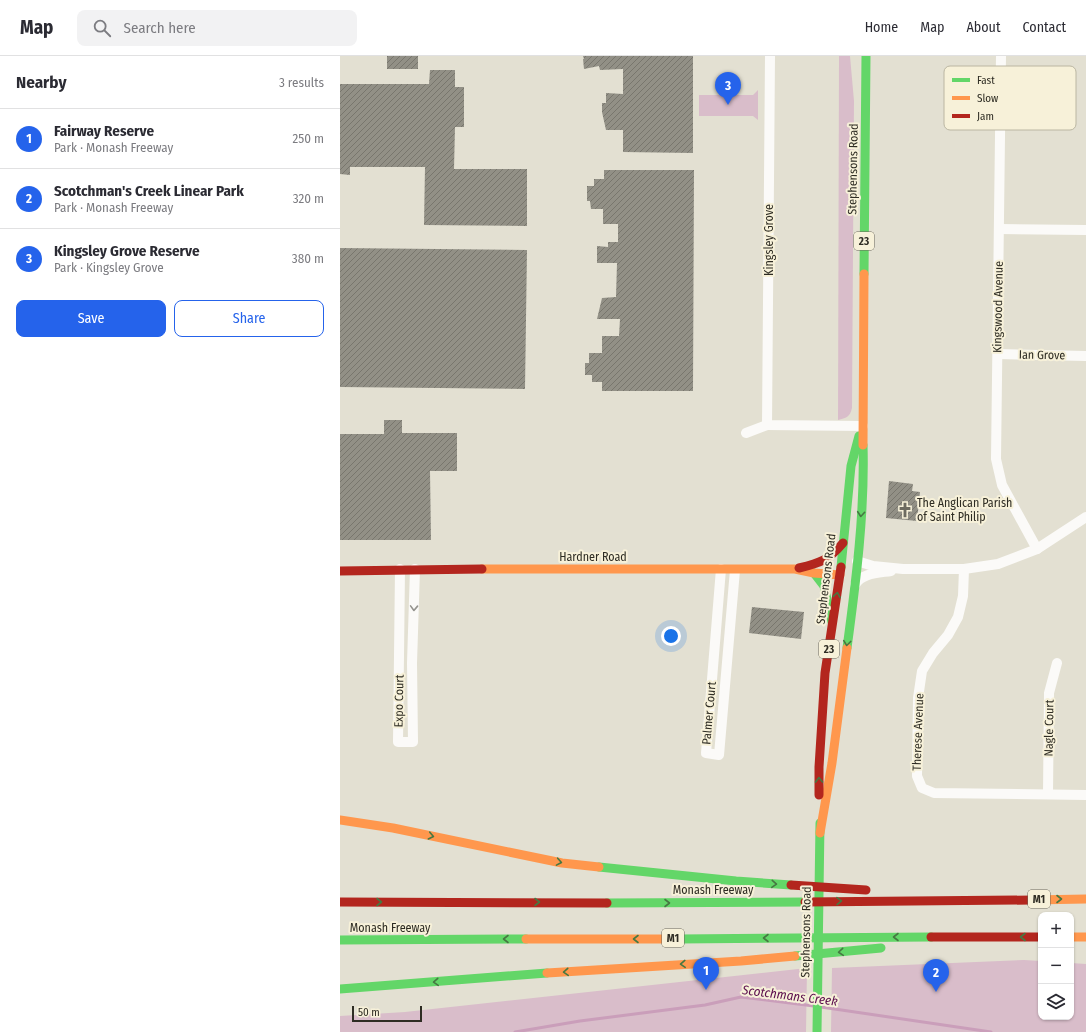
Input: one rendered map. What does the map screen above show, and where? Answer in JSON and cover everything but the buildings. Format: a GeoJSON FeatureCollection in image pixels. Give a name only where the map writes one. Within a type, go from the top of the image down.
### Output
{"type":"FeatureCollection","features":[{"type":"Feature","properties":{"kind":"main road","name":"Stephensons Road"},"geometry":{"type":"LineString","coordinates":[[820,832],[832,763],[855,585],[864,475],[863,426],[866,56]]}},
{"type":"Feature","properties":{"kind":"main road","name":"Stephensons Road"},"geometry":{"type":"LineString","coordinates":[[816,1032],[820,832],[819,767],[825,673],[840,575],[851,466],[863,426]]}},
{"type":"Feature","properties":{"kind":"main road"},"geometry":{"type":"LineString","coordinates":[[795,569],[820,563],[828,559],[843,543]]}},
{"type":"Feature","properties":{"kind":"main road"},"geometry":{"type":"LineString","coordinates":[[840,575],[857,561]]}},
{"type":"Feature","properties":{"kind":"main road","name":"Hardner Road"},"geometry":{"type":"LineString","coordinates":[[342,572],[400,569],[795,569],[814,573],[840,575]]}},
{"type":"Feature","properties":{"kind":"main road"},"geometry":{"type":"LineString","coordinates":[[814,573],[824,586],[832,622]]}},
{"type":"Feature","properties":{"kind":"main road"},"geometry":{"type":"LineString","coordinates":[[340,811],[393,828]]}},
{"type":"Feature","properties":{"kind":"main road"},"geometry":{"type":"LineString","coordinates":[[340,820],[393,828],[562,863],[736,881],[875,891]]}},
{"type":"Feature","properties":{"kind":"main road"},"geometry":{"type":"LineString","coordinates":[[891,892],[992,899]]}},
{"type":"Feature","properties":{"kind":"main road","name":"Monash Freeway"},"geometry":{"type":"LineString","coordinates":[[340,902],[692,903],[1086,899]]}},
{"type":"Feature","properties":{"kind":"main road"},"geometry":{"type":"LineString","coordinates":[[340,989],[605,969],[741,961],[1005,936]]}},
{"type":"Feature","properties":{"kind":"main road","name":"Monash Freeway"},"geometry":{"type":"LineString","coordinates":[[340,940],[1038,937]]}},
{"type":"Feature","properties":{"kind":"main road"},"geometry":{"type":"LineString","coordinates":[[1074,937],[1086,937]]}},
{"type":"Feature","properties":{"kind":"main road"},"geometry":{"type":"LineString","coordinates":[[340,992],[353,989]]}},
{"type":"Feature","properties":{"kind":"street","name":"Kingsley Grove"},"geometry":{"type":"LineString","coordinates":[[767,425],[770,56]]}},
{"type":"Feature","properties":{"kind":"street","name":"Kingswood Avenue"},"geometry":{"type":"LineString","coordinates":[[1000,130],[1000,229],[996,459],[1002,485],[1037,549]]}},
{"type":"Feature","properties":{"kind":"street"},"geometry":{"type":"LineString","coordinates":[[1000,229],[1086,230]]}},
{"type":"Feature","properties":{"kind":"street","name":"Ian Grove"},"geometry":{"type":"LineString","coordinates":[[998,354],[1086,356]]}},
{"type":"Feature","properties":{"kind":"street"},"geometry":{"type":"LineString","coordinates":[[746,433],[767,425],[863,426]]}},
{"type":"Feature","properties":{"kind":"street"},"geometry":{"type":"LineString","coordinates":[[857,561],[873,566],[903,569],[964,569],[998,564],[1037,549],[1086,517]]}},
{"type":"Feature","properties":{"kind":"street","name":"Expo Court"},"geometry":{"type":"LineString","coordinates":[[400,569],[398,742],[413,742],[412,663],[415,569]]}},
{"type":"Feature","properties":{"kind":"street","name":"Palmer Court"},"geometry":{"type":"LineString","coordinates":[[721,569],[706,753],[719,755],[735,570]]}},
{"type":"Feature","properties":{"kind":"street"},"geometry":{"type":"LineString","coordinates":[[855,585],[858,580],[865,576],[903,569]]}},
{"type":"Feature","properties":{"kind":"street","name":"Therese Avenue"},"geometry":{"type":"LineString","coordinates":[[964,569],[963,596],[958,617],[948,635],[933,653],[922,672],[918,698],[917,776],[922,788],[934,793],[1086,795]]}},
{"type":"Feature","properties":{"kind":"street"},"geometry":{"type":"LineString","coordinates":[[399,662],[412,663]]}},
{"type":"Feature","properties":{"kind":"street","name":"Nagle Court"},"geometry":{"type":"LineString","coordinates":[[1048,794],[1049,693],[1057,663]]}},
{"type":"Feature","properties":{"kind":"street"},"geometry":{"type":"LineString","coordinates":[[713,680],[726,681]]}},
{"type":"Feature","properties":{"kind":"shaded area"},"geometry":{"type":"Polygon","coordinates":[[[839,56],[850,56],[854,101],[852,408],[847,417],[838,420],[839,56]]]}},
{"type":"Feature","properties":{"kind":"shaded area"},"geometry":{"type":"Polygon","coordinates":[[[758,90],[758,120],[753,116],[699,116],[699,95],[753,95],[758,90]]]}},
{"type":"Feature","properties":{"kind":"shaded area"},"geometry":{"type":"Polygon","coordinates":[[[1024,960],[1038,961],[1038,1020],[1074,1020],[1074,963],[1086,964],[1086,1032],[831,1032],[832,968],[1024,960]]]}},
{"type":"Feature","properties":{"kind":"shaded area"},"geometry":{"type":"Polygon","coordinates":[[[807,968],[806,1032],[340,1032],[340,1016],[405,1012],[807,968]]]}},
{"type":"Feature","properties":{"kind":"waterway","name":"Scotchmans Creek"},"geometry":{"type":"LineString","coordinates":[[515,1032],[580,1021],[705,1005],[741,997],[814,1006]]}},
{"type":"Feature","properties":{"kind":"waterway","name":"Scotchmans Creek"},"geometry":{"type":"LineString","coordinates":[[821,1007],[991,1032]]}},
{"type":"Feature","properties":{"kind":"traffic: fast"},"geometry":{"type":"LineString","coordinates":[[864,274],[866,56]]}},
{"type":"Feature","properties":{"kind":"traffic: fast"},"geometry":{"type":"LineString","coordinates":[[841,567],[851,466],[859,436]]}},
{"type":"Feature","properties":{"kind":"traffic: fast"},"geometry":{"type":"LineString","coordinates":[[847,648],[857,572],[863,496],[863,445]]}},
{"type":"Feature","properties":{"kind":"traffic: fast"},"geometry":{"type":"LineString","coordinates":[[814,573],[824,586],[832,622]]}},
{"type":"Feature","properties":{"kind":"traffic: fast"},"geometry":{"type":"LineString","coordinates":[[817,1032],[820,823]]}},
{"type":"Feature","properties":{"kind":"traffic: fast"},"geometry":{"type":"LineString","coordinates":[[599,867],[791,885]]}},
{"type":"Feature","properties":{"kind":"traffic: fast"},"geometry":{"type":"LineString","coordinates":[[607,903],[805,902]]}},
{"type":"Feature","properties":{"kind":"traffic: fast"},"geometry":{"type":"LineString","coordinates":[[679,939],[931,937]]}},
{"type":"Feature","properties":{"kind":"traffic: fast"},"geometry":{"type":"LineString","coordinates":[[340,940],[526,939]]}},
{"type":"Feature","properties":{"kind":"traffic: fast"},"geometry":{"type":"LineString","coordinates":[[795,956],[881,948]]}},
{"type":"Feature","properties":{"kind":"traffic: fast"},"geometry":{"type":"LineString","coordinates":[[340,989],[547,973]]}},
{"type":"Feature","properties":{"kind":"traffic: slow"},"geometry":{"type":"LineString","coordinates":[[863,445],[864,274]]}},
{"type":"Feature","properties":{"kind":"traffic: slow"},"geometry":{"type":"LineString","coordinates":[[482,569],[795,569],[814,573],[840,575]]}},
{"type":"Feature","properties":{"kind":"traffic: slow"},"geometry":{"type":"LineString","coordinates":[[820,833],[832,763],[847,648]]}},
{"type":"Feature","properties":{"kind":"traffic: slow"},"geometry":{"type":"LineString","coordinates":[[340,820],[393,828],[562,863],[599,867]]}},
{"type":"Feature","properties":{"kind":"traffic: slow"},"geometry":{"type":"LineString","coordinates":[[1032,900],[1086,899]]}},
{"type":"Feature","properties":{"kind":"traffic: slow"},"geometry":{"type":"LineString","coordinates":[[1074,937],[1086,937]]}},
{"type":"Feature","properties":{"kind":"traffic: slow"},"geometry":{"type":"LineString","coordinates":[[526,939],[679,939]]}},
{"type":"Feature","properties":{"kind":"traffic: slow"},"geometry":{"type":"LineString","coordinates":[[547,973],[741,961],[795,956]]}},
{"type":"Feature","properties":{"kind":"traffic: jam"},"geometry":{"type":"LineString","coordinates":[[799,568],[824,560],[843,543]]}},
{"type":"Feature","properties":{"kind":"traffic: jam"},"geometry":{"type":"LineString","coordinates":[[819,795],[819,767],[825,673],[841,567]]}},
{"type":"Feature","properties":{"kind":"traffic: jam"},"geometry":{"type":"LineString","coordinates":[[340,571],[482,569]]}},
{"type":"Feature","properties":{"kind":"traffic: jam"},"geometry":{"type":"LineString","coordinates":[[791,885],[866,890]]}},
{"type":"Feature","properties":{"kind":"traffic: jam"},"geometry":{"type":"LineString","coordinates":[[805,902],[1032,900]]}},
{"type":"Feature","properties":{"kind":"traffic: jam"},"geometry":{"type":"LineString","coordinates":[[340,902],[607,903]]}},
{"type":"Feature","properties":{"kind":"traffic: jam"},"geometry":{"type":"LineString","coordinates":[[931,937],[1038,937]]}},
{"type":"Feature","properties":{"kind":"place","name":"Kingsley Grove Reserve"},"geometry":{"type":"Point","coordinates":[728,105]}},
{"type":"Feature","properties":{"kind":"place","name":"The Anglican Parish of Saint Philip"},"geometry":{"type":"Point","coordinates":[905,510]}},
{"type":"Feature","properties":{"kind":"place","name":"Fairway Reserve"},"geometry":{"type":"Point","coordinates":[706,990]}},
{"type":"Feature","properties":{"kind":"place","name":"Scotchman's Creek Linear Park"},"geometry":{"type":"Point","coordinates":[936,992]}}]}
